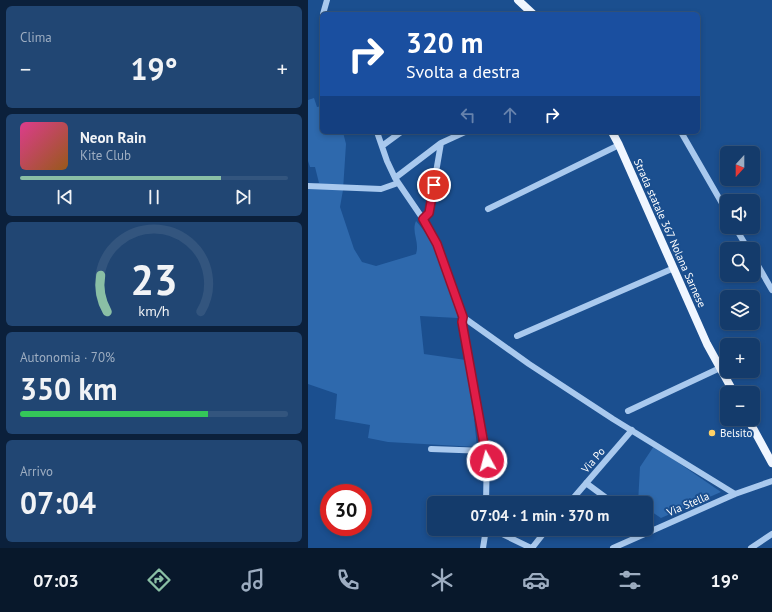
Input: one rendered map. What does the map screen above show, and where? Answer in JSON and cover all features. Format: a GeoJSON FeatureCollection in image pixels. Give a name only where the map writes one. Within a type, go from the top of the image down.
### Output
{"type":"FeatureCollection","features":[{"type":"Feature","properties":{"kind":"main road"},"geometry":{"type":"LineString","coordinates":[[518,0],[531,12]]}},
{"type":"Feature","properties":{"kind":"main road","name":"Strada statale 367 Nolana Sarnese"},"geometry":{"type":"LineString","coordinates":[[613,134],[707,344],[720,368]]}},
{"type":"Feature","properties":{"kind":"main road"},"geometry":{"type":"LineString","coordinates":[[752,426],[772,464]]}},
{"type":"Feature","properties":{"kind":"street"},"geometry":{"type":"LineString","coordinates":[[324,12],[327,0]]}},
{"type":"Feature","properties":{"kind":"street"},"geometry":{"type":"LineString","coordinates":[[378,134],[396,180],[423,219],[437,244],[463,317],[462,322],[487,451],[486,496]]}},
{"type":"Feature","properties":{"kind":"street"},"geometry":{"type":"LineString","coordinates":[[382,146],[398,134]]}},
{"type":"Feature","properties":{"kind":"street"},"geometry":{"type":"LineString","coordinates":[[308,186],[382,189],[396,180],[441,143],[460,134]]}},
{"type":"Feature","properties":{"kind":"street"},"geometry":{"type":"LineString","coordinates":[[682,134],[720,200]]}},
{"type":"Feature","properties":{"kind":"street"},"geometry":{"type":"LineString","coordinates":[[423,219],[429,213],[441,143]]}},
{"type":"Feature","properties":{"kind":"street"},"geometry":{"type":"LineString","coordinates":[[488,209],[619,145]]}},
{"type":"Feature","properties":{"kind":"street"},"geometry":{"type":"LineString","coordinates":[[517,336],[674,268]]}},
{"type":"Feature","properties":{"kind":"street"},"geometry":{"type":"LineString","coordinates":[[760,270],[772,290]]}},
{"type":"Feature","properties":{"kind":"street"},"geometry":{"type":"LineString","coordinates":[[463,317],[529,364],[735,494]]}},
{"type":"Feature","properties":{"kind":"street"},"geometry":{"type":"LineString","coordinates":[[628,411],[720,368]]}},
{"type":"Feature","properties":{"kind":"street","name":"Via Po"},"geometry":{"type":"LineString","coordinates":[[575,496],[632,430]]}},
{"type":"Feature","properties":{"kind":"street"},"geometry":{"type":"LineString","coordinates":[[431,449],[487,451]]}},
{"type":"Feature","properties":{"kind":"street","name":"Via Stella"},"geometry":{"type":"LineString","coordinates":[[613,548],[735,494],[772,481]]}},
{"type":"Feature","properties":{"kind":"street"},"geometry":{"type":"LineString","coordinates":[[586,483],[604,496]]}},
{"type":"Feature","properties":{"kind":"street"},"geometry":{"type":"LineString","coordinates":[[751,548],[772,534]]}},
{"type":"Feature","properties":{"kind":"street"},"geometry":{"type":"LineString","coordinates":[[483,548],[485,536]]}},
{"type":"Feature","properties":{"kind":"street"},"geometry":{"type":"LineString","coordinates":[[507,536],[532,548],[541,536]]}},
{"type":"Feature","properties":{"kind":"shaded area"},"geometry":{"type":"Polygon","coordinates":[[[314,98],[317,107],[320,106],[320,134],[344,134],[346,144],[343,190],[340,207],[354,249],[362,262],[376,266],[416,254],[417,245],[414,229],[416,221],[432,242],[438,254],[448,280],[458,318],[420,316],[424,354],[466,360],[470,379],[477,447],[388,442],[368,438],[370,425],[335,419],[337,394],[308,384],[308,185],[319,183],[315,167],[310,167],[308,161],[308,100],[314,98]]]}},
{"type":"Feature","properties":{"kind":"shaded area"},"geometry":{"type":"Polygon","coordinates":[[[654,446],[721,492],[661,518],[653,513],[653,496],[638,496],[640,467],[654,446]]]}},
{"type":"Feature","properties":{"kind":"place","name":"Belsito"},"geometry":{"type":"Point","coordinates":[712,433]}},
{"type":"Feature","properties":{"kind":"route"},"geometry":{"type":"LineString","coordinates":[[434,185],[429,213],[423,219],[437,244],[463,317],[462,322],[487,451],[487,461]]}}]}
